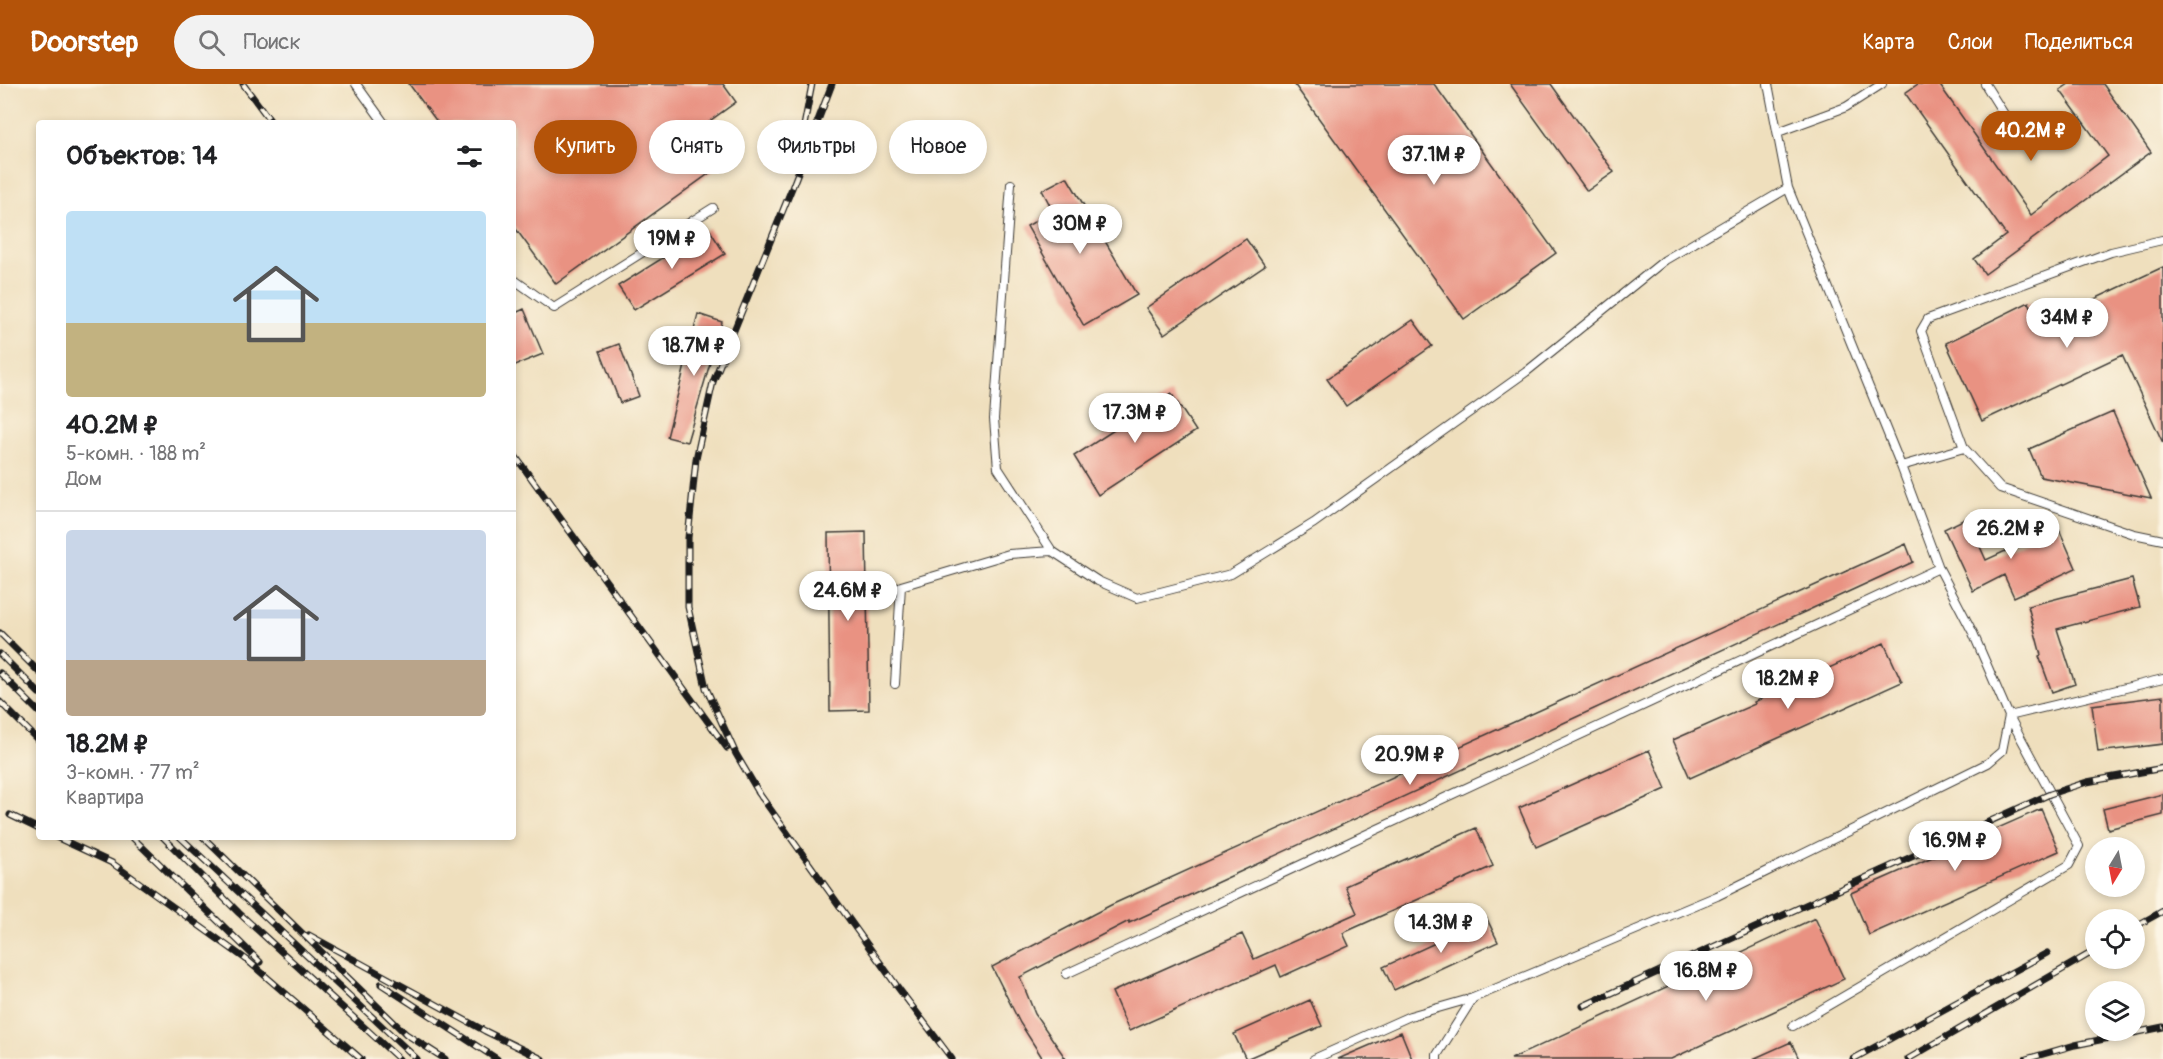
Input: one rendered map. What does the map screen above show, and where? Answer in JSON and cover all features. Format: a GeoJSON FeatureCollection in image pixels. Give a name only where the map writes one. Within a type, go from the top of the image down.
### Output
{"type":"FeatureCollection","features":[{"type":"Feature","properties":{"kind":"lane"},"geometry":{"type":"LineString","coordinates":[[356,84],[382,120]]}},
{"type":"Feature","properties":{"kind":"lane"},"geometry":{"type":"LineString","coordinates":[[1768,84],[1788,188],[1901,466],[1939,568],[1973,633],[2009,716],[2079,846],[2069,865],[1792,1026]]}},
{"type":"Feature","properties":{"kind":"lane"},"geometry":{"type":"LineString","coordinates":[[1778,132],[1846,106],[1882,84]]}},
{"type":"Feature","properties":{"kind":"lane"},"geometry":{"type":"LineString","coordinates":[[1985,84],[2017,135]]}},
{"type":"Feature","properties":{"kind":"lane"},"geometry":{"type":"LineString","coordinates":[[1011,184],[994,419],[998,468],[1052,551],[1098,581],[1137,598],[1231,574],[1314,523],[1526,372],[1665,260],[1788,188]]}},
{"type":"Feature","properties":{"kind":"lane"},"geometry":{"type":"LineString","coordinates":[[516,281],[554,308],[713,208]]}},
{"type":"Feature","properties":{"kind":"lane"},"geometry":{"type":"LineString","coordinates":[[2162,240],[2111,252],[1928,319],[1921,331],[1964,448],[2000,488],[2134,534],[2163,540]]}},
{"type":"Feature","properties":{"kind":"lane"},"geometry":{"type":"LineString","coordinates":[[1901,466],[1964,448]]}},
{"type":"Feature","properties":{"kind":"lane"},"geometry":{"type":"LineString","coordinates":[[895,684],[901,586],[1009,554],[1052,551]]}},
{"type":"Feature","properties":{"kind":"lane"},"geometry":{"type":"LineString","coordinates":[[1066,974],[1939,568]]}},
{"type":"Feature","properties":{"kind":"lane"},"geometry":{"type":"LineString","coordinates":[[2009,716],[2163,679]]}},
{"type":"Feature","properties":{"kind":"lane"},"geometry":{"type":"LineString","coordinates":[[1314,1059],[1410,1016],[1473,998],[1717,896],[1988,763],[2002,751],[2009,716]]}},
{"type":"Feature","properties":{"kind":"lane"},"geometry":{"type":"LineString","coordinates":[[1437,1059],[1437,1055],[1473,998]]}},
{"type":"Feature","properties":{"kind":"building"},"geometry":{"type":"Polygon","coordinates":[[[409,84],[723,84],[736,102],[711,120],[649,120],[649,174],[708,174],[556,284],[516,229],[516,120],[436,120],[409,84]]]}},
{"type":"Feature","properties":{"kind":"building"},"geometry":{"type":"Polygon","coordinates":[[[1294,84],[1434,84],[1556,253],[1464,319],[1294,84]]]}},
{"type":"Feature","properties":{"kind":"building"},"geometry":{"type":"Polygon","coordinates":[[[1510,84],[1551,84],[1614,172],[1587,191],[1510,84]]]}},
{"type":"Feature","properties":{"kind":"building"},"geometry":{"type":"Polygon","coordinates":[[[1918,84],[1939,84],[2031,215],[2108,156],[2060,90],[2069,84],[2103,84],[2151,152],[1985,274],[1974,259],[2006,235],[1905,93],[1918,84]]]}},
{"type":"Feature","properties":{"kind":"building"},"geometry":{"type":"Polygon","coordinates":[[[1067,177],[1137,295],[1084,326],[1027,226],[1053,211],[1042,190],[1067,177]]]}},
{"type":"Feature","properties":{"kind":"building"},"geometry":{"type":"Polygon","coordinates":[[[709,229],[725,254],[634,310],[618,286],[709,229]]]}},
{"type":"Feature","properties":{"kind":"building"},"geometry":{"type":"Polygon","coordinates":[[[1246,239],[1265,266],[1164,334],[1146,308],[1246,239]]]}},
{"type":"Feature","properties":{"kind":"building"},"geometry":{"type":"Polygon","coordinates":[[[2163,267],[2163,443],[2122,355],[1982,421],[1946,343],[2029,302],[2039,325],[2163,267]]]}},
{"type":"Feature","properties":{"kind":"building"},"geometry":{"type":"Polygon","coordinates":[[[524,309],[543,354],[516,365],[516,313],[524,309]]]}},
{"type":"Feature","properties":{"kind":"building"},"geometry":{"type":"Polygon","coordinates":[[[698,314],[722,322],[687,442],[667,437],[698,314]]]}},
{"type":"Feature","properties":{"kind":"building"},"geometry":{"type":"Polygon","coordinates":[[[1413,320],[1432,346],[1346,406],[1327,379],[1413,320]]]}},
{"type":"Feature","properties":{"kind":"building"},"geometry":{"type":"Polygon","coordinates":[[[619,344],[639,396],[620,403],[600,351],[619,344]]]}},
{"type":"Feature","properties":{"kind":"building"},"geometry":{"type":"Polygon","coordinates":[[[1171,393],[1196,431],[1098,495],[1074,456],[1171,393]]]}},
{"type":"Feature","properties":{"kind":"building"},"geometry":{"type":"Polygon","coordinates":[[[2113,412],[2151,498],[2041,477],[2029,449],[2113,412]]]}},
{"type":"Feature","properties":{"kind":"building"},"geometry":{"type":"Polygon","coordinates":[[[1967,518],[1986,560],[2058,527],[2076,568],[2014,597],[2004,575],[1973,591],[1944,529],[1967,518]]]}},
{"type":"Feature","properties":{"kind":"building"},"geometry":{"type":"Polygon","coordinates":[[[866,532],[869,710],[830,711],[828,533],[866,532]]]}},
{"type":"Feature","properties":{"kind":"building"},"geometry":{"type":"Polygon","coordinates":[[[1906,544],[1913,562],[1129,923],[1129,921],[1020,977],[1035,1014],[1066,1059],[1043,1059],[1020,1023],[992,967],[1111,905],[1906,544]]]}},
{"type":"Feature","properties":{"kind":"building"},"geometry":{"type":"Polygon","coordinates":[[[2132,579],[2140,607],[2057,629],[2075,684],[2052,692],[2039,656],[2041,655],[2028,606],[2132,579]]]}},
{"type":"Feature","properties":{"kind":"building"},"geometry":{"type":"Polygon","coordinates":[[[1884,643],[1902,682],[1690,778],[1673,740],[1884,643]]]}},
{"type":"Feature","properties":{"kind":"building"},"geometry":{"type":"Polygon","coordinates":[[[2163,696],[2163,744],[2098,752],[2092,705],[2163,696]]]}},
{"type":"Feature","properties":{"kind":"building"},"geometry":{"type":"Polygon","coordinates":[[[1649,750],[1666,789],[1536,847],[1519,808],[1649,750]]]}},
{"type":"Feature","properties":{"kind":"building"},"geometry":{"type":"Polygon","coordinates":[[[2163,794],[2163,815],[2108,829],[2103,809],[2163,794]]]}},
{"type":"Feature","properties":{"kind":"building"},"geometry":{"type":"Polygon","coordinates":[[[2041,809],[2059,851],[1869,935],[1851,893],[2041,809]]]}},
{"type":"Feature","properties":{"kind":"building"},"geometry":{"type":"Polygon","coordinates":[[[1476,828],[1493,866],[1343,933],[1349,946],[1281,977],[1276,965],[1129,1031],[1112,992],[1242,934],[1254,959],[1357,913],[1345,886],[1476,828]]]}},
{"type":"Feature","properties":{"kind":"building"},"geometry":{"type":"Polygon","coordinates":[[[1815,918],[1844,979],[1671,1059],[1511,1059],[1815,918]]]}},
{"type":"Feature","properties":{"kind":"building"},"geometry":{"type":"Polygon","coordinates":[[[1487,919],[1498,942],[1394,990],[1383,967],[1487,919]]]}},
{"type":"Feature","properties":{"kind":"building"},"geometry":{"type":"Polygon","coordinates":[[[1310,1000],[1322,1026],[1246,1059],[1234,1034],[1310,1000]]]}},
{"type":"Feature","properties":{"kind":"building"},"geometry":{"type":"Polygon","coordinates":[[[1401,1032],[1412,1059],[1338,1059],[1401,1032]]]}},
{"type":"Feature","properties":{"kind":"building"},"geometry":{"type":"Polygon","coordinates":[[[1791,1042],[1799,1059],[1753,1059],[1791,1042]]]}},
{"type":"Feature","properties":{"kind":"railway"},"geometry":{"type":"LineString","coordinates":[[243,84],[270,120]]}},
{"type":"Feature","properties":{"kind":"railway"},"geometry":{"type":"LineString","coordinates":[[805,120],[812,84]]}},
{"type":"Feature","properties":{"kind":"railway"},"geometry":{"type":"LineString","coordinates":[[762,798],[736,754],[706,688],[688,607],[688,538],[696,459],[713,382],[832,84]]}},
{"type":"Feature","properties":{"kind":"railway"},"geometry":{"type":"LineString","coordinates":[[516,457],[727,748]]}},
{"type":"Feature","properties":{"kind":"railway"},"geometry":{"type":"LineString","coordinates":[[0,633],[36,669]]}},
{"type":"Feature","properties":{"kind":"railway"},"geometry":{"type":"LineString","coordinates":[[0,654],[36,690]]}},
{"type":"Feature","properties":{"kind":"railway"},"geometry":{"type":"LineString","coordinates":[[0,673],[36,709]]}},
{"type":"Feature","properties":{"kind":"railway"},"geometry":{"type":"LineString","coordinates":[[0,702],[36,738]]}},
{"type":"Feature","properties":{"kind":"railway"},"geometry":{"type":"LineString","coordinates":[[1583,1006],[2050,794],[2087,782],[2163,768]]}},
{"type":"Feature","properties":{"kind":"railway"},"geometry":{"type":"LineString","coordinates":[[758,792],[952,1059]]}},
{"type":"Feature","properties":{"kind":"railway"},"geometry":{"type":"LineString","coordinates":[[10,815],[36,828]]}},
{"type":"Feature","properties":{"kind":"railway"},"geometry":{"type":"LineString","coordinates":[[62,840],[112,863],[247,960],[361,1059]]}},
{"type":"Feature","properties":{"kind":"railway"},"geometry":{"type":"LineString","coordinates":[[135,840],[260,962]]}},
{"type":"Feature","properties":{"kind":"railway"},"geometry":{"type":"LineString","coordinates":[[166,840],[239,913],[399,1059]]}},
{"type":"Feature","properties":{"kind":"railway"},"geometry":{"type":"LineString","coordinates":[[183,840],[417,1059]]}},
{"type":"Feature","properties":{"kind":"railway"},"geometry":{"type":"LineString","coordinates":[[206,840],[406,1034],[445,1059]]}},
{"type":"Feature","properties":{"kind":"railway"},"geometry":{"type":"LineString","coordinates":[[2145,921],[2163,911]]}},
{"type":"Feature","properties":{"kind":"railway"},"geometry":{"type":"LineString","coordinates":[[309,935],[485,1031],[542,1059]]}},
{"type":"Feature","properties":{"kind":"railway"},"geometry":{"type":"LineString","coordinates":[[1853,1059],[2047,953]]}},
{"type":"Feature","properties":{"kind":"railway"},"geometry":{"type":"LineString","coordinates":[[1908,1059],[2085,956]]}},
{"type":"Feature","properties":{"kind":"railway"},"geometry":{"type":"LineString","coordinates":[[381,984],[497,1059]]}},
{"type":"Feature","properties":{"kind":"railway"},"geometry":{"type":"LineString","coordinates":[[2026,1059],[2075,1045],[2163,1027]]}}]}
